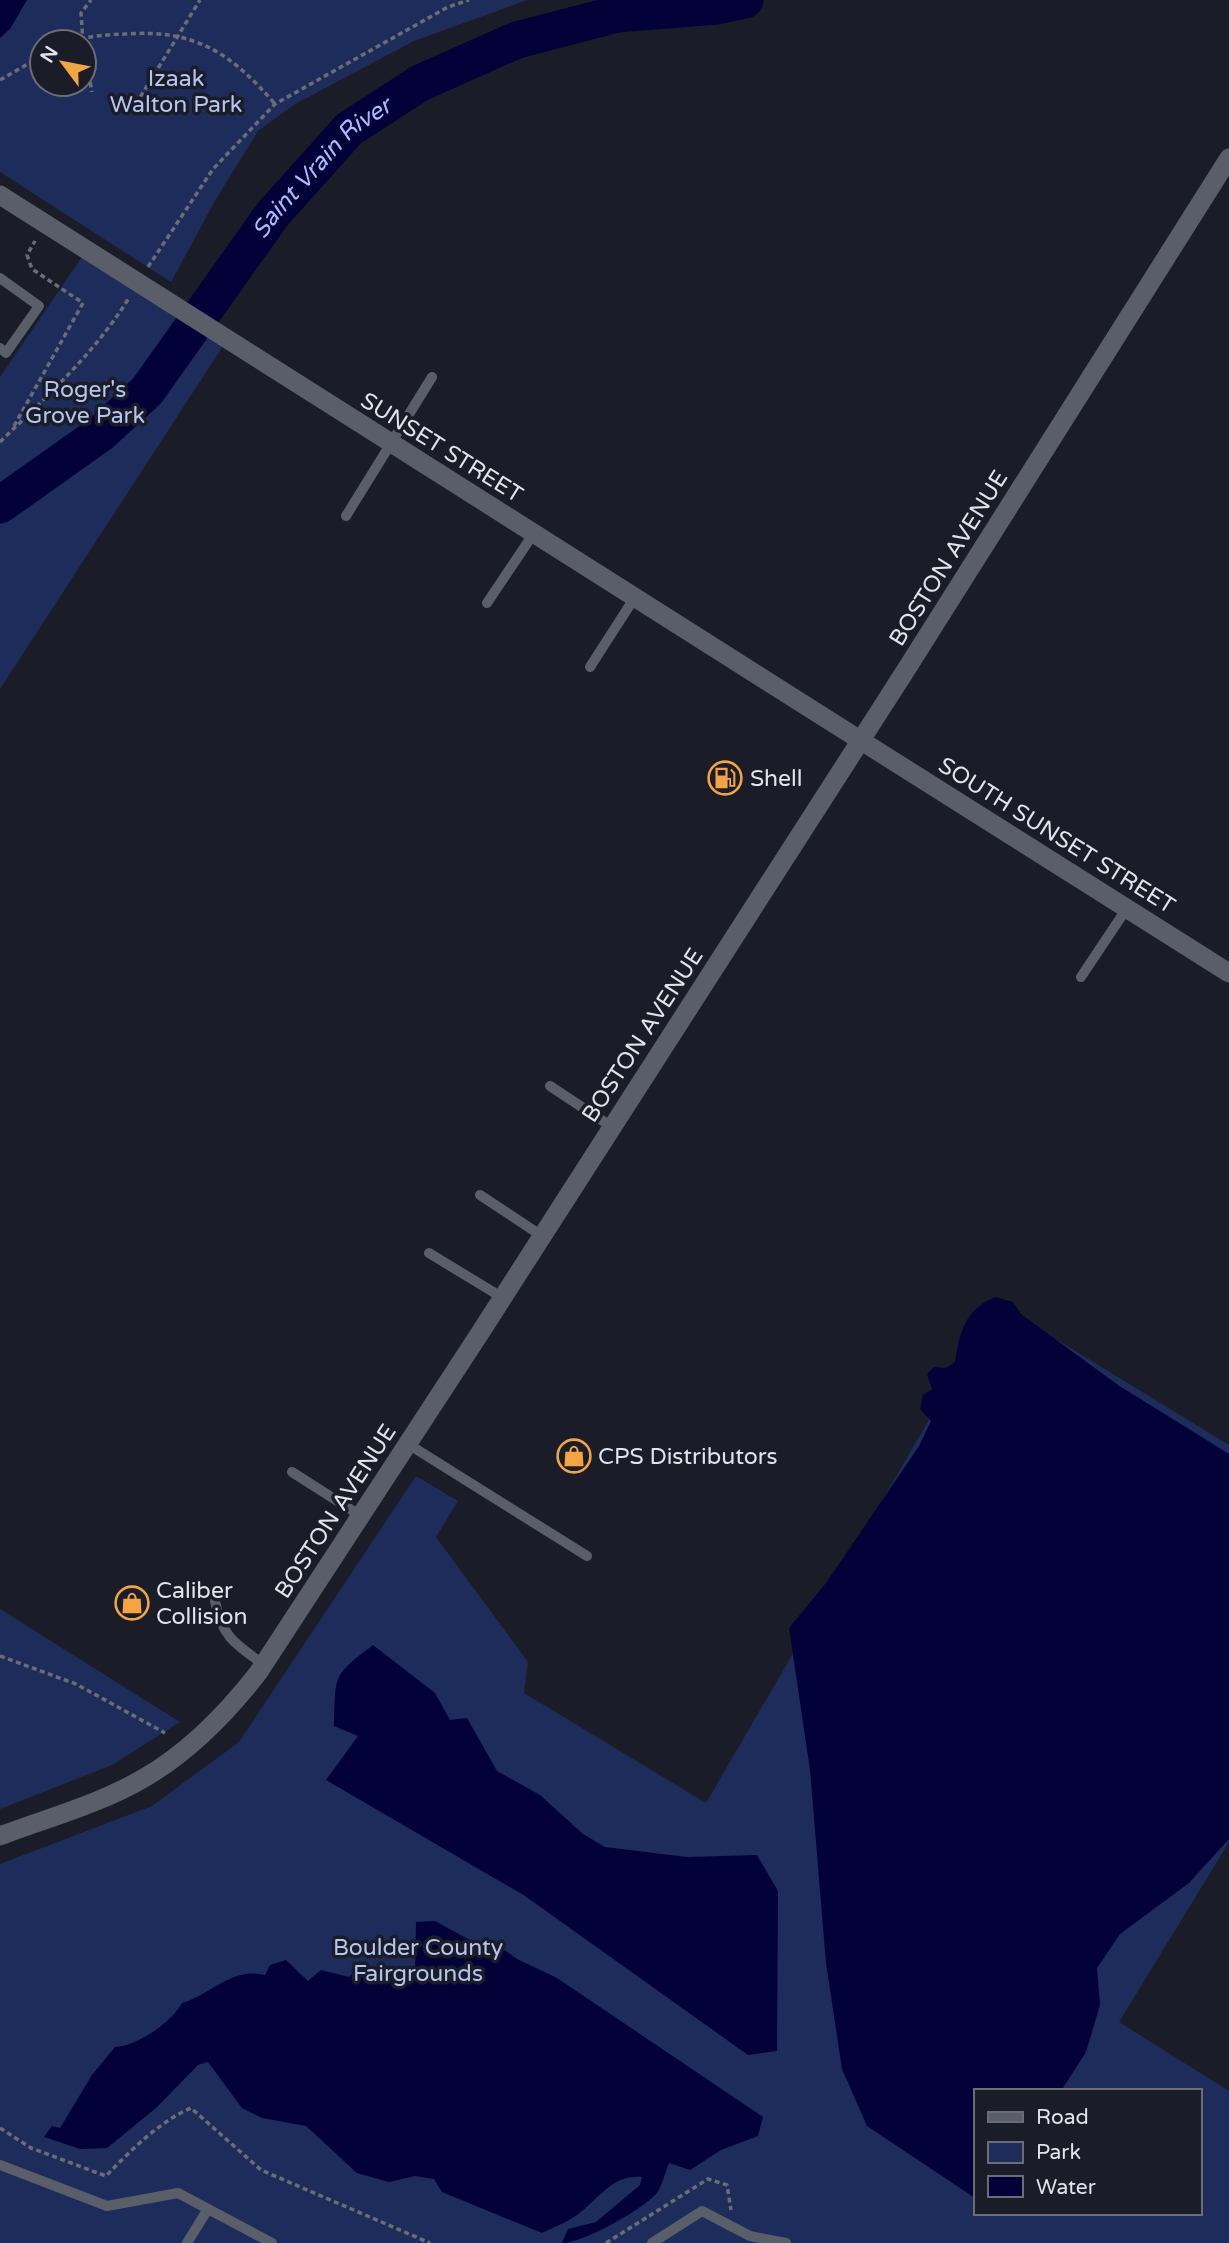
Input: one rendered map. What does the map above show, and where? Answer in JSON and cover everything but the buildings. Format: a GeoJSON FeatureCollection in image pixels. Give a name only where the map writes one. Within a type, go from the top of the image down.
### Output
{"type":"FeatureCollection","features":[{"type":"Feature","properties":{"kind":"street","name":"BOSTON AVENUE"},"geometry":{"type":"LineString","coordinates":[[0,1836],[144,1778],[187,1748],[226,1713],[263,1664],[503,1298],[1229,158]]}},
{"type":"Feature","properties":{"kind":"street","name":"SUNSET STREET"},"geometry":{"type":"LineString","coordinates":[[2,200],[860,740]]}},
{"type":"Feature","properties":{"kind":"street","name":"SOUTH SUNSET STREET"},"geometry":{"type":"LineString","coordinates":[[860,740],[1229,973]]}},
{"type":"Feature","properties":{"kind":"lane"},"geometry":{"type":"LineString","coordinates":[[0,278],[39,306],[6,352],[0,348]]}},
{"type":"Feature","properties":{"kind":"lane"},"geometry":{"type":"LineString","coordinates":[[346,516],[432,377]]}},
{"type":"Feature","properties":{"kind":"lane"},"geometry":{"type":"LineString","coordinates":[[487,603],[534,533]]}},
{"type":"Feature","properties":{"kind":"lane"},"geometry":{"type":"LineString","coordinates":[[590,667],[635,597]]}},
{"type":"Feature","properties":{"kind":"lane"},"geometry":{"type":"LineString","coordinates":[[1081,977],[1127,908]]}},
{"type":"Feature","properties":{"kind":"lane"},"geometry":{"type":"LineString","coordinates":[[550,1086],[612,1127]]}},
{"type":"Feature","properties":{"kind":"lane"},"geometry":{"type":"LineString","coordinates":[[480,1195],[542,1236]]}},
{"type":"Feature","properties":{"kind":"lane"},"geometry":{"type":"LineString","coordinates":[[429,1253],[503,1298]]}},
{"type":"Feature","properties":{"kind":"lane"},"geometry":{"type":"LineString","coordinates":[[408,1444],[587,1556]]}},
{"type":"Feature","properties":{"kind":"lane"},"geometry":{"type":"LineString","coordinates":[[292,1472],[361,1516]]}},
{"type":"Feature","properties":{"kind":"lane"},"geometry":{"type":"LineString","coordinates":[[215,1601],[220,1625],[239,1646],[263,1664]]}},
{"type":"Feature","properties":{"kind":"lane"},"geometry":{"type":"LineString","coordinates":[[0,2165],[107,2206],[178,2193],[272,2243]]}},
{"type":"Feature","properties":{"kind":"lane"},"geometry":{"type":"LineString","coordinates":[[187,2243],[208,2209]]}},
{"type":"Feature","properties":{"kind":"lane"},"geometry":{"type":"LineString","coordinates":[[652,2243],[702,2211],[750,2236],[786,2243]]}},
{"type":"Feature","properties":{"kind":"path"},"geometry":{"type":"LineString","coordinates":[[136,104],[200,0]]}},
{"type":"Feature","properties":{"kind":"path"},"geometry":{"type":"LineString","coordinates":[[98,38],[135,33],[179,35],[201,43],[235,62],[275,104],[448,7],[469,0]]}},
{"type":"Feature","properties":{"kind":"path"},"geometry":{"type":"LineString","coordinates":[[82,28],[81,13],[91,1]]}},
{"type":"Feature","properties":{"kind":"path"},"geometry":{"type":"LineString","coordinates":[[0,80],[28,64]]}},
{"type":"Feature","properties":{"kind":"path"},"geometry":{"type":"LineString","coordinates":[[0,1657],[76,1684],[164,1733]]}},
{"type":"Feature","properties":{"kind":"path"},"geometry":{"type":"LineString","coordinates":[[0,2128],[31,2148],[106,2176],[133,2150],[180,2113],[191,2108],[261,2170],[430,2243]]}},
{"type":"Feature","properties":{"kind":"green space","name":"Izaak Walton Park"},"geometry":{"type":"Polygon","coordinates":[[[0,0],[527,0],[414,41],[295,104],[258,131],[216,199],[171,282],[0,172],[0,0]]]}},
{"type":"Feature","properties":{"kind":"green space","name":"Roger's Grove Park"},"geometry":{"type":"Polygon","coordinates":[[[86,251],[227,340],[0,689],[0,377],[86,251]]]}},
{"type":"Feature","properties":{"kind":"green space","name":"Boulder County Fairgrounds"},"geometry":{"type":"Polygon","coordinates":[[[997,1303],[1229,1445],[1229,1842],[1119,2022],[1229,2091],[1229,2243],[0,2243],[0,1864],[152,1806],[239,1742],[416,1476],[458,1501],[436,1537],[528,1662],[524,1693],[706,1803],[997,1303]]]}},
{"type":"Feature","properties":{"kind":"green space"},"geometry":{"type":"Polygon","coordinates":[[[0,1609],[180,1722],[112,1765],[0,1809],[0,1609]]]}},
{"type":"Feature","properties":{"kind":"water"},"geometry":{"type":"Polygon","coordinates":[[[0,0],[27,0],[10,29],[0,38],[0,0]]]}},
{"type":"Feature","properties":{"kind":"water"},"geometry":{"type":"Polygon","coordinates":[[[995,1297],[1013,1302],[1021,1314],[1118,1385],[1229,1454],[1229,1839],[1189,1883],[1120,1934],[1097,1968],[1100,2005],[1086,2052],[1062,2089],[974,2089],[974,2197],[867,2126],[842,2069],[826,1963],[810,1770],[789,1628],[826,1583],[919,1446],[931,1421],[920,1409],[923,1395],[932,1389],[927,1374],[934,1367],[946,1368],[955,1362],[962,1331],[970,1315],[995,1297]]]}},
{"type":"Feature","properties":{"kind":"water"},"geometry":{"type":"Polygon","coordinates":[[[373,1645],[435,1693],[450,1720],[467,1718],[497,1771],[540,1795],[583,1834],[605,1847],[687,1857],[757,1855],[778,1891],[777,2051],[748,2055],[525,1896],[326,1780],[358,1736],[334,1726],[338,1678],[349,1664],[373,1645]]]}},
{"type":"Feature","properties":{"kind":"water"},"geometry":{"type":"Polygon","coordinates":[[[435,1921],[477,1944],[496,1944],[517,1959],[557,1978],[763,2117],[758,2136],[721,2150],[690,2170],[669,2163],[658,2191],[649,2201],[597,2232],[562,2243],[568,2229],[596,2222],[640,2185],[642,2177],[631,2177],[614,2183],[577,2215],[542,2233],[442,2192],[434,2179],[415,2176],[389,2182],[357,2173],[306,2126],[262,2118],[242,2108],[208,2062],[198,2065],[156,2108],[107,2148],[80,2149],[44,2137],[52,2126],[60,2128],[92,2075],[115,2047],[133,2043],[153,2032],[177,2011],[182,2003],[231,1978],[265,1975],[270,1965],[286,1960],[308,1981],[321,1970],[349,1977],[357,1969],[370,1980],[387,1975],[396,1978],[415,1971],[416,1922],[435,1921]]]}},
{"type":"Feature","properties":{"kind":"waterway","name":"Saint Vrain River"},"geometry":{"type":"LineString","coordinates":[[0,505],[100,434],[147,391],[272,215],[349,129],[420,83],[517,40],[617,14],[717,6],[745,0]]}},
{"type":"Feature","properties":{"kind":"place","name":"Shell"},"geometry":{"type":"Point","coordinates":[725,778]}},
{"type":"Feature","properties":{"kind":"place","name":"CPS Distributors"},"geometry":{"type":"Point","coordinates":[574,1456]}},
{"type":"Feature","properties":{"kind":"place","name":"Caliber Collision"},"geometry":{"type":"Point","coordinates":[132,1603]}}]}
